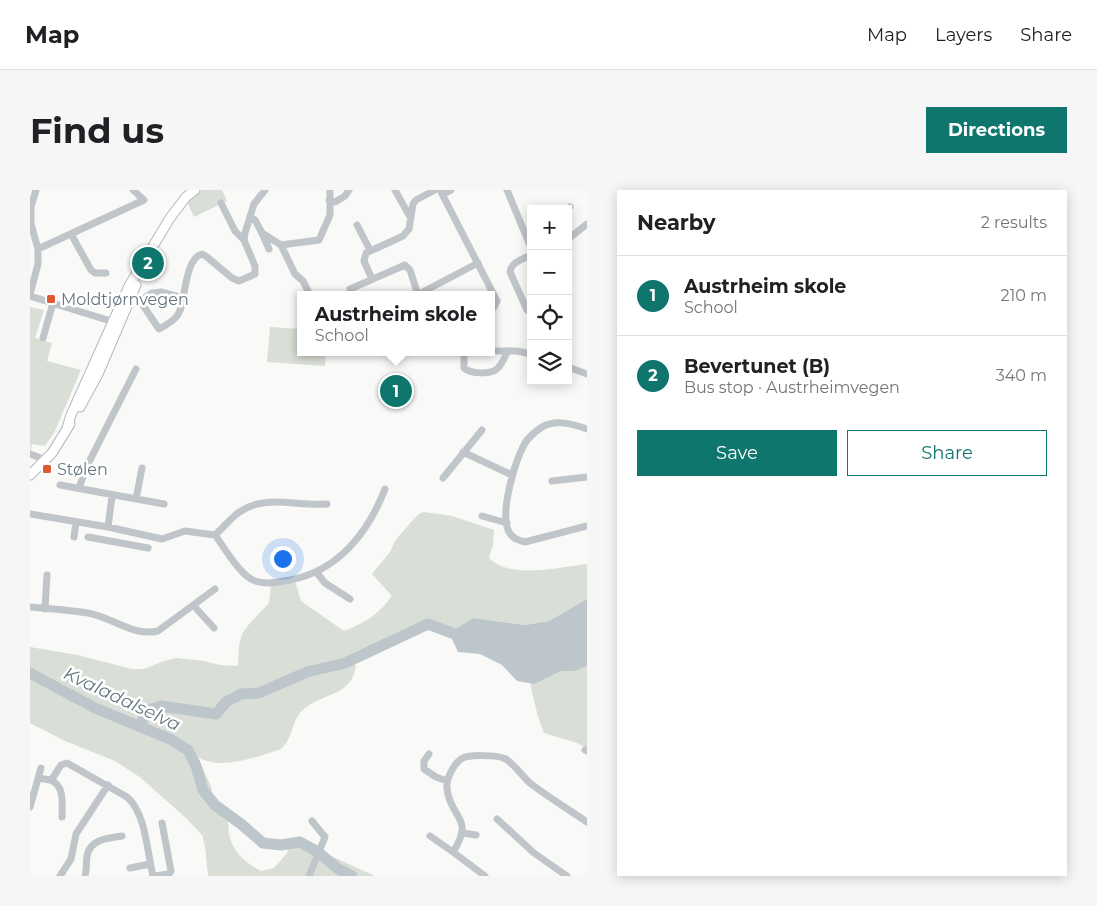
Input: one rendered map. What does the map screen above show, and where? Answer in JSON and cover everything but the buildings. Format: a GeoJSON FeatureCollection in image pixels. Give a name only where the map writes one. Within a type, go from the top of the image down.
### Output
{"type":"FeatureCollection","features":[{"type":"Feature","properties":{"kind":"main road"},"geometry":{"type":"LineString","coordinates":[[30,475],[46,460],[75,417],[98,374],[129,286],[177,208],[195,190]]}},
{"type":"Feature","properties":{"kind":"street"},"geometry":{"type":"LineString","coordinates":[[36,190],[31,207],[30,224],[38,249],[38,264],[30,295],[116,323]]}},
{"type":"Feature","properties":{"kind":"street"},"geometry":{"type":"LineString","coordinates":[[38,249],[144,200],[133,190]]}},
{"type":"Feature","properties":{"kind":"street"},"geometry":{"type":"LineString","coordinates":[[244,240],[254,204],[265,190]]}},
{"type":"Feature","properties":{"kind":"street"},"geometry":{"type":"LineString","coordinates":[[281,245],[319,240],[330,215],[330,190]]}},
{"type":"Feature","properties":{"kind":"street"},"geometry":{"type":"LineString","coordinates":[[329,200],[335,202],[345,196],[349,190]]}},
{"type":"Feature","properties":{"kind":"street"},"geometry":{"type":"LineString","coordinates":[[396,190],[411,216]]}},
{"type":"Feature","properties":{"kind":"street"},"geometry":{"type":"LineString","coordinates":[[372,279],[364,261],[366,253],[403,236],[409,229],[413,204],[416,200],[435,190]]}},
{"type":"Feature","properties":{"kind":"street"},"geometry":{"type":"LineString","coordinates":[[451,190],[442,192],[478,263],[487,291]]}},
{"type":"Feature","properties":{"kind":"street"},"geometry":{"type":"LineString","coordinates":[[507,190],[527,230]]}},
{"type":"Feature","properties":{"kind":"street"},"geometry":{"type":"LineString","coordinates":[[183,298],[161,292],[152,293],[144,298],[142,304],[159,329],[172,322],[181,310],[193,260],[198,255],[207,256],[239,281],[255,274],[255,266],[244,240],[235,231],[221,204]]}},
{"type":"Feature","properties":{"kind":"street"},"geometry":{"type":"LineString","coordinates":[[250,217],[255,220],[268,249]]}},
{"type":"Feature","properties":{"kind":"street"},"geometry":{"type":"LineString","coordinates":[[572,236],[587,224]]}},
{"type":"Feature","properties":{"kind":"street"},"geometry":{"type":"LineString","coordinates":[[357,225],[370,250]]}},
{"type":"Feature","properties":{"kind":"street"},"geometry":{"type":"LineString","coordinates":[[262,233],[281,245],[295,274],[303,281],[308,291]]}},
{"type":"Feature","properties":{"kind":"street"},"geometry":{"type":"LineString","coordinates":[[71,234],[91,270],[95,273],[106,273]]}},
{"type":"Feature","properties":{"kind":"street"},"geometry":{"type":"LineString","coordinates":[[527,257],[513,264],[510,272],[527,310]]}},
{"type":"Feature","properties":{"kind":"street"},"geometry":{"type":"LineString","coordinates":[[426,291],[478,263]]}},
{"type":"Feature","properties":{"kind":"street"},"geometry":{"type":"LineString","coordinates":[[350,289],[404,265],[410,270],[417,291]]}},
{"type":"Feature","properties":{"kind":"street"},"geometry":{"type":"LineString","coordinates":[[43,338],[53,303]]}},
{"type":"Feature","properties":{"kind":"street"},"geometry":{"type":"LineString","coordinates":[[495,351],[527,353]]}},
{"type":"Feature","properties":{"kind":"street"},"geometry":{"type":"LineString","coordinates":[[464,356],[464,368],[472,372],[493,372],[498,369],[508,351]]}},
{"type":"Feature","properties":{"kind":"street"},"geometry":{"type":"LineString","coordinates":[[572,368],[587,374]]}},
{"type":"Feature","properties":{"kind":"street"},"geometry":{"type":"LineString","coordinates":[[79,488],[87,466],[136,369]]}},
{"type":"Feature","properties":{"kind":"street"},"geometry":{"type":"LineString","coordinates":[[587,428],[572,424],[550,424],[542,428],[526,442],[509,487],[507,523],[509,531],[515,539],[525,542],[587,526]]}},
{"type":"Feature","properties":{"kind":"street"},"geometry":{"type":"LineString","coordinates":[[443,478],[482,430]]}},
{"type":"Feature","properties":{"kind":"street"},"geometry":{"type":"LineString","coordinates":[[463,452],[512,475]]}},
{"type":"Feature","properties":{"kind":"street"},"geometry":{"type":"LineString","coordinates":[[30,454],[46,460]]}},
{"type":"Feature","properties":{"kind":"street"},"geometry":{"type":"LineString","coordinates":[[136,500],[142,468]]}},
{"type":"Feature","properties":{"kind":"street"},"geometry":{"type":"LineString","coordinates":[[552,481],[587,478]]}},
{"type":"Feature","properties":{"kind":"street"},"geometry":{"type":"LineString","coordinates":[[60,485],[164,504]]}},
{"type":"Feature","properties":{"kind":"street"},"geometry":{"type":"LineString","coordinates":[[30,514],[162,539],[185,532],[215,535],[242,572],[254,581],[274,583],[304,578],[317,572],[349,550],[378,507],[385,489]]}},
{"type":"Feature","properties":{"kind":"street"},"geometry":{"type":"LineString","coordinates":[[112,496],[111,528],[113,542]]}},
{"type":"Feature","properties":{"kind":"street"},"geometry":{"type":"LineString","coordinates":[[215,535],[238,513],[258,503],[275,501],[317,505],[327,504]]}},
{"type":"Feature","properties":{"kind":"street"},"geometry":{"type":"LineString","coordinates":[[482,516],[507,523]]}},
{"type":"Feature","properties":{"kind":"street"},"geometry":{"type":"LineString","coordinates":[[74,537],[76,522]]}},
{"type":"Feature","properties":{"kind":"street"},"geometry":{"type":"LineString","coordinates":[[88,537],[148,548]]}},
{"type":"Feature","properties":{"kind":"street"},"geometry":{"type":"LineString","coordinates":[[317,572],[325,583],[350,599]]}},
{"type":"Feature","properties":{"kind":"street"},"geometry":{"type":"LineString","coordinates":[[45,609],[47,575]]}},
{"type":"Feature","properties":{"kind":"street"},"geometry":{"type":"LineString","coordinates":[[30,607],[89,613],[133,630],[150,633],[158,630],[194,606],[215,589]]}},
{"type":"Feature","properties":{"kind":"street"},"geometry":{"type":"LineString","coordinates":[[194,606],[214,628]]}},
{"type":"Feature","properties":{"kind":"street"},"geometry":{"type":"LineString","coordinates":[[429,754],[424,761],[424,769],[436,777],[447,781]]}},
{"type":"Feature","properties":{"kind":"street"},"geometry":{"type":"LineString","coordinates":[[453,852],[463,833],[462,826],[448,794],[447,781],[456,764],[463,758],[486,756],[503,758],[538,789],[587,822]]}},
{"type":"Feature","properties":{"kind":"street"},"geometry":{"type":"LineString","coordinates":[[57,757],[63,760],[64,763],[77,767],[127,797],[137,808],[153,876],[169,874],[171,871],[162,823]]}},
{"type":"Feature","properties":{"kind":"street"},"geometry":{"type":"LineString","coordinates":[[50,780],[64,763]]}},
{"type":"Feature","properties":{"kind":"street"},"geometry":{"type":"LineString","coordinates":[[30,807],[41,768]]}},
{"type":"Feature","properties":{"kind":"street"},"geometry":{"type":"LineString","coordinates":[[39,778],[54,781],[60,788],[62,817]]}},
{"type":"Feature","properties":{"kind":"street"},"geometry":{"type":"LineString","coordinates":[[60,876],[71,859],[76,834],[108,786]]}},
{"type":"Feature","properties":{"kind":"street"},"geometry":{"type":"LineString","coordinates":[[497,819],[534,853],[567,876]]}},
{"type":"Feature","properties":{"kind":"street"},"geometry":{"type":"LineString","coordinates":[[309,876],[325,837],[312,821]]}},
{"type":"Feature","properties":{"kind":"street"},"geometry":{"type":"LineString","coordinates":[[463,833],[476,835]]}},
{"type":"Feature","properties":{"kind":"street"},"geometry":{"type":"LineString","coordinates":[[85,876],[86,857],[90,847],[103,839],[122,836]]}},
{"type":"Feature","properties":{"kind":"street"},"geometry":{"type":"LineString","coordinates":[[430,836],[484,876]]}},
{"type":"Feature","properties":{"kind":"street"},"geometry":{"type":"LineString","coordinates":[[130,868],[150,864]]}},
{"type":"Feature","properties":{"kind":"shaded area"},"geometry":{"type":"Polygon","coordinates":[[[187,190],[222,190],[227,201],[194,217],[185,197],[187,190]]]}},
{"type":"Feature","properties":{"kind":"shaded area"},"geometry":{"type":"Polygon","coordinates":[[[30,307],[44,310],[35,338],[52,343],[47,361],[81,370],[54,433],[45,446],[32,444],[30,454],[30,307]]]}},
{"type":"Feature","properties":{"kind":"shaded area"},"geometry":{"type":"Polygon","coordinates":[[[270,327],[297,329],[297,356],[326,356],[325,366],[267,362],[270,327]]]}},
{"type":"Feature","properties":{"kind":"shaded area"},"geometry":{"type":"Polygon","coordinates":[[[424,512],[452,516],[494,530],[489,558],[498,565],[510,569],[536,570],[587,564],[587,599],[549,621],[525,625],[473,618],[452,631],[452,633],[428,624],[351,660],[356,666],[349,683],[343,689],[320,699],[304,709],[297,718],[288,740],[281,749],[250,759],[228,763],[207,761],[198,757],[212,789],[211,795],[216,809],[228,822],[231,841],[237,852],[250,865],[261,871],[274,868],[287,853],[291,843],[300,842],[375,876],[208,876],[202,835],[141,778],[115,761],[65,741],[30,723],[30,647],[77,655],[132,669],[144,669],[176,658],[238,666],[239,645],[242,634],[269,603],[271,585],[295,581],[301,601],[344,631],[359,625],[371,618],[392,596],[372,574],[390,552],[395,541],[419,514],[424,512]]]}},
{"type":"Feature","properties":{"kind":"shaded area"},"geometry":{"type":"Polygon","coordinates":[[[587,599],[587,666],[576,671],[561,671],[535,684],[517,681],[502,665],[480,654],[458,652],[452,639],[452,631],[473,618],[525,625],[549,621],[587,599]]]}},
{"type":"Feature","properties":{"kind":"shaded area"},"geometry":{"type":"Polygon","coordinates":[[[587,666],[587,748],[544,733],[530,683],[535,684],[561,671],[576,671],[587,666]]]}},
{"type":"Feature","properties":{"kind":"waterway"},"geometry":{"type":"LineString","coordinates":[[140,727],[146,711],[161,706],[216,714],[226,702],[241,694],[259,693],[307,672],[345,663],[428,624],[452,633]]}},
{"type":"Feature","properties":{"kind":"waterway","name":"Kvaladalselva"},"geometry":{"type":"LineString","coordinates":[[30,673],[95,708],[170,739],[188,750],[196,766],[203,790],[215,805],[263,843],[281,845],[300,842],[318,852],[337,868],[352,876]]}},
{"type":"Feature","properties":{"kind":"place","name":"Bevertunet (B)"},"geometry":{"type":"Point","coordinates":[148,263]}},
{"type":"Feature","properties":{"kind":"place","name":"Moldtjørnvegen"},"geometry":{"type":"Point","coordinates":[51,299]}},
{"type":"Feature","properties":{"kind":"place","name":"Austrheim skole"},"geometry":{"type":"Point","coordinates":[396,391]}},
{"type":"Feature","properties":{"kind":"place","name":"Stølen"},"geometry":{"type":"Point","coordinates":[47,469]}}]}
